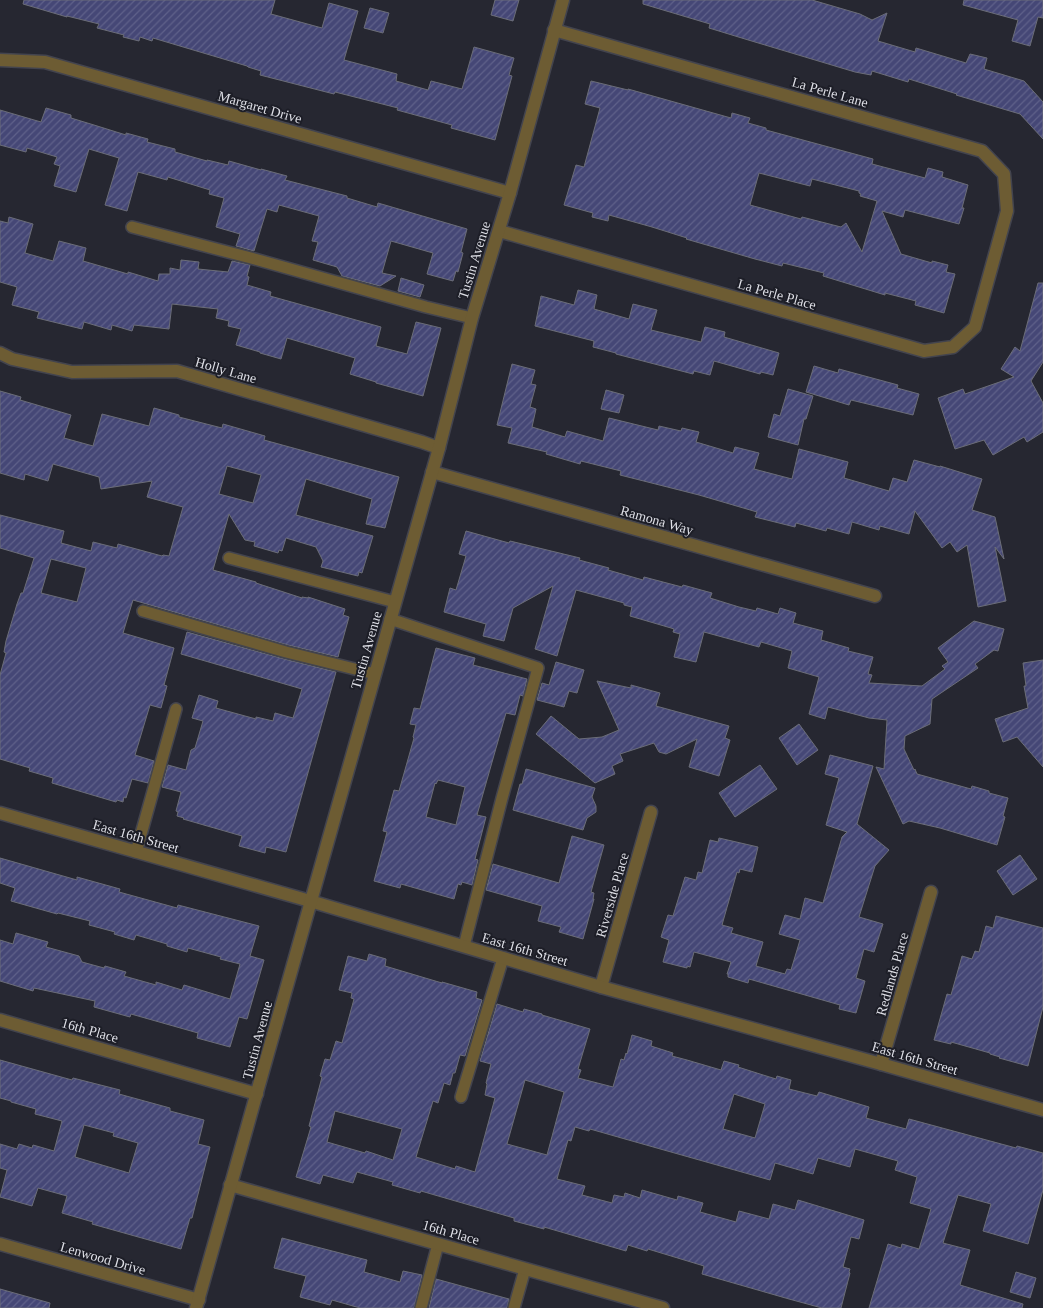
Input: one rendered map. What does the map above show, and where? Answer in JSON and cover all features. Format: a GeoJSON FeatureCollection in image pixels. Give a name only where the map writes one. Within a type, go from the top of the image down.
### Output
{"type":"FeatureCollection","features":[{"type":"Feature","properties":{"kind":"street","name":"Tustin Avenue"},"geometry":{"type":"LineString","coordinates":[[197,1304],[230,1185],[258,1094],[310,901],[432,472],[472,318],[510,193],[563,0]]}},
{"type":"Feature","properties":{"kind":"street","name":"La Perle Lane"},"geometry":{"type":"LineString","coordinates":[[554,30],[982,151],[1004,174],[1007,211],[993,260]]}},
{"type":"Feature","properties":{"kind":"street","name":"Margaret Drive"},"geometry":{"type":"LineString","coordinates":[[0,60],[45,62],[510,193]]}},
{"type":"Feature","properties":{"kind":"street","name":"La Perle Place"},"geometry":{"type":"LineString","coordinates":[[499,231],[924,351],[953,347],[975,327],[993,260]]}},
{"type":"Feature","properties":{"kind":"street","name":"Holly Lane"},"geometry":{"type":"LineString","coordinates":[[0,353],[12,359],[72,372],[177,371],[438,448]]}},
{"type":"Feature","properties":{"kind":"street","name":"Ramona Way"},"geometry":{"type":"LineString","coordinates":[[432,472],[875,596]]}},
{"type":"Feature","properties":{"kind":"street","name":"Riverside Place"},"geometry":{"type":"LineString","coordinates":[[601,987],[651,812]]}},
{"type":"Feature","properties":{"kind":"street","name":"East 16th Street"},"geometry":{"type":"LineString","coordinates":[[0,813],[310,901],[601,987],[1043,1110]]}},
{"type":"Feature","properties":{"kind":"street","name":"Redlands Place"},"geometry":{"type":"LineString","coordinates":[[881,1064],[931,892]]}},
{"type":"Feature","properties":{"kind":"street","name":"16th Place"},"geometry":{"type":"LineString","coordinates":[[0,1020],[258,1094]]}},
{"type":"Feature","properties":{"kind":"street","name":"16th Place"},"geometry":{"type":"LineString","coordinates":[[230,1185],[663,1308]]}},
{"type":"Feature","properties":{"kind":"street","name":"Lenwood Drive"},"geometry":{"type":"LineString","coordinates":[[0,1244],[197,1304]]}},
{"type":"Feature","properties":{"kind":"lane"},"geometry":{"type":"LineString","coordinates":[[132,227],[472,318]]}},
{"type":"Feature","properties":{"kind":"lane"},"geometry":{"type":"LineString","coordinates":[[230,558],[395,602]]}},
{"type":"Feature","properties":{"kind":"lane"},"geometry":{"type":"LineString","coordinates":[[143,611],[286,652],[375,674]]}},
{"type":"Feature","properties":{"kind":"lane"},"geometry":{"type":"LineString","coordinates":[[390,619],[538,668],[464,946]]}},
{"type":"Feature","properties":{"kind":"lane"},"geometry":{"type":"LineString","coordinates":[[136,852],[176,709]]}},
{"type":"Feature","properties":{"kind":"lane"},"geometry":{"type":"LineString","coordinates":[[461,1097],[503,958]]}},
{"type":"Feature","properties":{"kind":"lane"},"geometry":{"type":"LineString","coordinates":[[421,1308],[438,1244]]}},
{"type":"Feature","properties":{"kind":"lane"},"geometry":{"type":"LineString","coordinates":[[514,1308],[526,1269]]}},
{"type":"Feature","properties":{"kind":"building"},"geometry":{"type":"Polygon","coordinates":[[[24,0],[275,0],[271,14],[322,28],[329,3],[358,11],[344,60],[397,74],[396,81],[428,90],[431,81],[462,89],[474,47],[514,58],[509,75],[512,76],[495,140],[451,128],[452,125],[397,110],[398,108],[260,75],[261,71],[247,66],[153,38],[152,41],[140,37],[139,41],[123,37],[124,35],[97,28],[99,24],[23,4],[24,0]]]}},
{"type":"Feature","properties":{"kind":"building"},"geometry":{"type":"Polygon","coordinates":[[[495,0],[519,0],[513,21],[491,15],[495,0]]]}},
{"type":"Feature","properties":{"kind":"building"},"geometry":{"type":"Polygon","coordinates":[[[643,0],[812,0],[860,14],[872,20],[887,13],[878,41],[915,52],[916,48],[966,63],[970,54],[987,58],[984,69],[1024,81],[1043,102],[1043,139],[1020,114],[909,79],[908,82],[872,71],[871,75],[855,72],[745,39],[709,28],[710,24],[643,4],[643,0]]]}},
{"type":"Feature","properties":{"kind":"building"},"geometry":{"type":"Polygon","coordinates":[[[964,0],[1043,0],[1043,18],[1038,17],[1030,46],[1012,41],[1018,20],[963,5],[964,0]]]}},
{"type":"Feature","properties":{"kind":"building"},"geometry":{"type":"Polygon","coordinates":[[[370,8],[389,13],[383,33],[364,28],[370,8]]]}},
{"type":"Feature","properties":{"kind":"building"},"geometry":{"type":"Polygon","coordinates":[[[591,81],[628,89],[731,118],[732,113],[750,118],[748,123],[766,128],[766,130],[873,159],[872,164],[925,178],[928,168],[943,172],[942,177],[968,185],[959,224],[905,210],[903,217],[882,211],[901,254],[932,263],[932,261],[948,265],[946,272],[955,274],[944,313],[915,305],[916,301],[885,293],[885,295],[823,276],[824,273],[783,263],[782,266],[755,259],[609,215],[608,221],[592,217],[593,213],[564,205],[576,165],[584,167],[600,108],[585,104],[591,81]],[[759,173],[750,205],[801,219],[802,217],[841,227],[846,223],[862,252],[877,201],[860,196],[859,191],[812,179],[810,186],[759,173]]]}},
{"type":"Feature","properties":{"kind":"building"},"geometry":{"type":"Polygon","coordinates":[[[46,108],[126,135],[126,133],[148,139],[147,142],[175,149],[175,152],[207,161],[228,165],[229,161],[261,169],[287,176],[285,180],[347,196],[347,198],[377,207],[378,203],[467,229],[458,272],[456,271],[453,281],[427,274],[433,253],[391,241],[382,273],[396,276],[380,286],[342,276],[337,267],[313,260],[318,242],[312,241],[319,216],[279,205],[277,212],[267,209],[254,251],[236,246],[240,234],[216,227],[224,198],[209,194],[210,190],[168,177],[167,180],[138,172],[127,211],[105,205],[119,158],[89,149],[76,192],[54,186],[60,166],[54,164],[57,157],[27,148],[26,152],[0,145],[0,110],[41,122],[46,108]]]}},
{"type":"Feature","properties":{"kind":"building"},"geometry":{"type":"Polygon","coordinates":[[[9,217],[33,224],[25,253],[53,261],[59,241],[86,248],[83,261],[158,281],[159,274],[170,274],[170,268],[180,270],[181,260],[199,262],[198,269],[228,272],[232,261],[250,265],[247,285],[271,292],[270,296],[381,327],[376,346],[407,354],[416,322],[441,328],[423,396],[350,374],[355,358],[287,338],[281,359],[236,345],[241,329],[228,326],[229,321],[216,318],[218,309],[172,304],[169,329],[134,325],[132,331],[112,325],[111,330],[84,322],[82,329],[37,318],[39,312],[12,305],[17,287],[0,282],[0,221],[8,223],[9,217]]]}},
{"type":"Feature","properties":{"kind":"building"},"geometry":{"type":"Polygon","coordinates":[[[401,278],[424,285],[420,297],[398,291],[401,278]]]}},
{"type":"Feature","properties":{"kind":"building"},"geometry":{"type":"Polygon","coordinates":[[[1038,283],[1043,283],[1043,362],[1031,381],[1043,403],[1043,432],[1027,442],[1024,437],[993,455],[984,440],[955,449],[938,398],[963,389],[965,394],[1014,377],[1001,369],[1015,347],[1020,351],[1038,283]]]}},
{"type":"Feature","properties":{"kind":"building"},"geometry":{"type":"Polygon","coordinates":[[[578,290],[597,295],[594,309],[629,319],[633,304],[657,310],[651,330],[701,342],[705,327],[725,332],[724,337],[779,353],[773,375],[761,372],[760,374],[714,361],[710,375],[694,371],[693,374],[616,354],[593,347],[594,341],[535,326],[541,296],[574,305],[578,290]]]}},
{"type":"Feature","properties":{"kind":"building"},"geometry":{"type":"Polygon","coordinates":[[[512,364],[535,370],[531,384],[536,385],[530,407],[536,409],[532,427],[565,437],[567,431],[603,441],[609,418],[658,430],[659,426],[681,431],[682,428],[699,432],[696,442],[733,453],[735,447],[759,453],[754,469],[792,479],[799,449],[848,462],[844,478],[889,491],[893,478],[907,482],[914,460],[982,479],[972,510],[995,517],[1004,559],[995,547],[1006,601],[978,607],[967,545],[957,552],[950,542],[942,548],[915,511],[909,534],[880,526],[879,530],[852,522],[849,534],[827,528],[826,531],[796,523],[795,527],[755,517],[757,512],[620,475],[621,471],[581,461],[580,464],[546,454],[547,452],[508,443],[512,428],[497,425],[512,364]]]}},
{"type":"Feature","properties":{"kind":"building"},"geometry":{"type":"Polygon","coordinates":[[[814,366],[838,373],[839,369],[898,385],[897,388],[919,394],[913,415],[851,400],[849,405],[806,392],[814,366]]]}},
{"type":"Feature","properties":{"kind":"building"},"geometry":{"type":"Polygon","coordinates":[[[788,389],[813,396],[806,419],[804,419],[798,445],[768,437],[774,414],[780,416],[788,389]]]}},
{"type":"Feature","properties":{"kind":"building"},"geometry":{"type":"Polygon","coordinates":[[[606,390],[624,395],[619,413],[601,409],[606,390]]]}},
{"type":"Feature","properties":{"kind":"building"},"geometry":{"type":"Polygon","coordinates":[[[0,391],[21,397],[20,400],[71,415],[64,438],[93,446],[102,414],[149,426],[154,408],[179,415],[179,417],[222,428],[223,424],[265,436],[264,440],[399,477],[385,528],[366,524],[372,499],[306,479],[296,515],[373,536],[362,573],[359,572],[358,576],[321,567],[323,561],[316,547],[286,538],[282,551],[279,550],[278,553],[254,546],[255,542],[245,540],[229,514],[213,570],[302,598],[308,597],[345,609],[343,615],[349,617],[338,657],[288,645],[133,600],[123,633],[174,648],[164,685],[167,686],[161,708],[150,705],[135,755],[154,761],[148,783],[132,779],[126,798],[124,797],[123,802],[117,800],[116,802],[52,783],[53,778],[29,771],[30,768],[0,759],[0,675],[6,653],[4,652],[6,641],[34,558],[0,548],[0,515],[64,531],[61,543],[91,551],[93,542],[117,548],[118,544],[162,556],[169,556],[183,507],[147,497],[152,481],[101,489],[99,477],[53,464],[48,481],[25,474],[24,480],[0,473],[0,391]],[[227,466],[219,494],[253,503],[261,475],[227,466]],[[51,559],[41,593],[77,602],[86,568],[51,559]]]}},
{"type":"Feature","properties":{"kind":"building"},"geometry":{"type":"Polygon","coordinates":[[[466,531],[509,543],[510,541],[580,558],[579,560],[643,580],[644,577],[712,593],[710,598],[739,607],[756,611],[757,608],[778,614],[780,608],[796,613],[793,623],[823,631],[821,640],[849,648],[848,651],[873,657],[868,674],[872,675],[869,683],[922,686],[945,669],[942,666],[948,662],[938,648],[974,621],[1004,629],[998,651],[994,650],[975,664],[978,668],[932,699],[930,724],[905,736],[904,749],[917,774],[971,789],[972,786],[1008,798],[997,845],[909,821],[903,824],[876,767],[884,769],[887,720],[869,718],[828,707],[825,719],[809,714],[819,677],[788,668],[792,651],[761,642],[759,647],[704,632],[696,662],[674,657],[680,634],[673,632],[674,629],[630,616],[632,607],[624,605],[624,603],[576,590],[557,656],[535,649],[553,586],[513,608],[504,641],[483,636],[486,624],[444,612],[450,588],[456,590],[466,556],[459,554],[466,531]]]}},
{"type":"Feature","properties":{"kind":"building"},"geometry":{"type":"Polygon","coordinates":[[[187,632],[336,672],[286,852],[266,847],[265,853],[239,846],[242,836],[177,816],[178,812],[176,811],[181,792],[162,787],[168,765],[186,770],[191,750],[195,748],[203,721],[192,718],[199,695],[218,701],[216,708],[256,719],[256,717],[273,721],[275,713],[293,718],[302,689],[181,654],[187,632]]]}},
{"type":"Feature","properties":{"kind":"building"},"geometry":{"type":"Polygon","coordinates":[[[436,648],[475,658],[473,665],[527,679],[523,696],[520,695],[515,715],[506,713],[477,815],[486,817],[475,859],[478,860],[472,885],[462,882],[461,885],[458,884],[454,899],[401,884],[400,888],[374,881],[387,832],[383,831],[394,790],[399,791],[414,738],[416,725],[410,724],[414,708],[420,709],[436,648]],[[438,780],[435,783],[426,817],[456,825],[465,787],[438,780]]]}},
{"type":"Feature","properties":{"kind":"building"},"geometry":{"type":"Polygon","coordinates":[[[1043,660],[1043,767],[1017,737],[1003,742],[995,719],[1028,708],[1024,686],[1026,686],[1023,663],[1043,660]]]}},
{"type":"Feature","properties":{"kind":"building"},"geometry":{"type":"Polygon","coordinates":[[[556,662],[584,670],[577,693],[569,691],[564,707],[537,700],[542,683],[549,685],[556,662]]]}},
{"type":"Feature","properties":{"kind":"building"},"geometry":{"type":"Polygon","coordinates":[[[597,681],[631,688],[631,685],[660,693],[656,706],[729,726],[725,738],[730,740],[719,776],[689,767],[697,739],[666,754],[659,752],[654,743],[620,754],[623,761],[612,766],[615,774],[595,783],[536,734],[551,716],[579,739],[602,737],[619,730],[597,681]]]}},
{"type":"Feature","properties":{"kind":"building"},"geometry":{"type":"Polygon","coordinates":[[[799,724],[818,750],[797,765],[779,738],[799,724]]]}},
{"type":"Feature","properties":{"kind":"building"},"geometry":{"type":"Polygon","coordinates":[[[830,755],[873,766],[857,824],[889,850],[875,866],[859,917],[883,924],[874,952],[864,949],[856,978],[865,981],[856,1013],[839,1009],[840,1005],[749,979],[748,983],[728,977],[727,974],[731,962],[694,952],[690,967],[687,966],[687,968],[663,962],[669,940],[661,937],[668,915],[673,916],[685,877],[696,880],[698,872],[702,873],[710,840],[718,842],[719,838],[758,847],[752,872],[740,869],[739,873],[737,872],[722,925],[733,928],[731,933],[763,942],[756,966],[785,974],[787,969],[791,970],[800,940],[779,934],[785,915],[800,919],[805,898],[823,903],[842,837],[847,832],[826,825],[839,778],[825,774],[830,755]]]}},
{"type":"Feature","properties":{"kind":"building"},"geometry":{"type":"Polygon","coordinates":[[[760,765],[777,789],[735,817],[719,793],[760,765]]]}},
{"type":"Feature","properties":{"kind":"building"},"geometry":{"type":"Polygon","coordinates":[[[526,769],[595,788],[592,797],[596,806],[596,812],[587,818],[583,830],[513,810],[526,769]]]}},
{"type":"Feature","properties":{"kind":"building"},"geometry":{"type":"Polygon","coordinates":[[[572,836],[604,845],[591,892],[594,893],[594,899],[583,939],[559,932],[561,927],[538,921],[542,906],[486,890],[493,864],[559,883],[572,836]]]}},
{"type":"Feature","properties":{"kind":"building"},"geometry":{"type":"Polygon","coordinates":[[[1020,855],[1037,879],[1013,895],[997,871],[1020,855]]]}},
{"type":"Feature","properties":{"kind":"building"},"geometry":{"type":"Polygon","coordinates":[[[0,858],[77,880],[77,877],[120,889],[119,892],[177,908],[178,905],[259,926],[250,956],[264,960],[247,1019],[239,1017],[230,1047],[197,1038],[198,1033],[131,1014],[130,1017],[94,1007],[95,1001],[34,988],[33,991],[0,981],[0,940],[13,944],[16,933],[48,942],[46,947],[79,956],[82,962],[126,972],[124,976],[156,985],[156,982],[182,990],[184,985],[230,999],[240,964],[188,948],[187,952],[136,935],[134,940],[114,934],[115,932],[89,925],[90,921],[11,901],[15,888],[0,883],[0,858]]]}},
{"type":"Feature","properties":{"kind":"building"},"geometry":{"type":"Polygon","coordinates":[[[996,916],[1043,928],[1043,1007],[1028,1066],[951,1042],[951,1044],[934,1040],[947,994],[951,995],[962,956],[972,959],[975,951],[979,952],[986,926],[993,928],[996,916]]]}},
{"type":"Feature","properties":{"kind":"building"},"geometry":{"type":"Polygon","coordinates":[[[369,954],[386,959],[385,966],[477,992],[476,998],[482,1000],[465,1056],[460,1055],[450,1085],[444,1083],[438,1103],[433,1101],[416,1157],[455,1169],[456,1166],[475,1172],[495,1098],[485,1095],[491,1064],[480,1061],[497,1004],[523,1012],[524,1009],[590,1029],[578,1069],[581,1070],[578,1078],[613,1087],[621,1059],[624,1060],[627,1054],[632,1035],[652,1041],[651,1046],[673,1053],[672,1056],[721,1070],[724,1061],[776,1079],[777,1076],[791,1080],[789,1089],[817,1096],[819,1092],[869,1107],[866,1118],[906,1129],[909,1119],[1016,1148],[1017,1146],[1043,1153],[1043,1190],[1028,1244],[983,1231],[991,1204],[958,1195],[943,1243],[970,1250],[960,1285],[1023,1304],[1022,1308],[869,1308],[888,1244],[901,1248],[902,1244],[919,1249],[931,1209],[910,1203],[917,1177],[895,1170],[898,1161],[855,1149],[850,1167],[818,1158],[813,1174],[775,1163],[770,1180],[590,1129],[589,1131],[575,1127],[571,1141],[568,1140],[557,1179],[585,1186],[582,1195],[612,1203],[614,1195],[624,1197],[625,1193],[640,1198],[642,1190],[677,1200],[678,1196],[703,1203],[700,1212],[736,1222],[739,1211],[769,1219],[773,1204],[795,1210],[798,1200],[864,1220],[859,1239],[851,1237],[843,1267],[850,1269],[850,1273],[841,1308],[822,1308],[789,1299],[702,1274],[704,1266],[648,1249],[647,1251],[628,1245],[626,1251],[544,1227],[544,1229],[514,1221],[514,1218],[421,1191],[420,1193],[392,1185],[393,1182],[357,1172],[353,1183],[323,1175],[320,1184],[296,1177],[311,1127],[309,1126],[325,1059],[330,1060],[336,1041],[342,1043],[354,999],[351,998],[352,993],[339,990],[348,956],[367,961],[369,954]],[[525,1080],[507,1144],[547,1155],[564,1092],[525,1080]],[[734,1094],[723,1129],[755,1138],[765,1104],[734,1094]],[[335,1111],[327,1142],[365,1153],[366,1151],[393,1160],[402,1129],[335,1111]]]}},
{"type":"Feature","properties":{"kind":"building"},"geometry":{"type":"Polygon","coordinates":[[[0,1060],[72,1080],[73,1078],[120,1090],[119,1094],[170,1108],[170,1111],[204,1120],[198,1144],[210,1147],[192,1218],[190,1218],[181,1249],[92,1224],[93,1222],[62,1213],[67,1196],[38,1188],[32,1206],[0,1197],[7,1170],[0,1168],[0,1144],[17,1149],[19,1144],[32,1148],[33,1145],[54,1151],[62,1121],[35,1114],[36,1109],[0,1098],[0,1060]],[[84,1125],[75,1157],[129,1173],[138,1143],[113,1136],[114,1133],[84,1125]]]}},
{"type":"Feature","properties":{"kind":"building"},"geometry":{"type":"Polygon","coordinates":[[[282,1238],[367,1260],[364,1272],[400,1282],[403,1271],[422,1275],[414,1308],[360,1308],[332,1300],[330,1305],[300,1297],[306,1276],[274,1268],[282,1238]]]}},
{"type":"Feature","properties":{"kind":"building"},"geometry":{"type":"Polygon","coordinates":[[[1016,1272],[1036,1278],[1030,1298],[1010,1292],[1016,1272]]]}},
{"type":"Feature","properties":{"kind":"building"},"geometry":{"type":"Polygon","coordinates":[[[436,1279],[509,1299],[507,1308],[429,1308],[436,1279]]]}},
{"type":"Feature","properties":{"kind":"building"},"geometry":{"type":"Polygon","coordinates":[[[0,1289],[50,1303],[49,1308],[0,1308],[0,1289]]]}}]}
